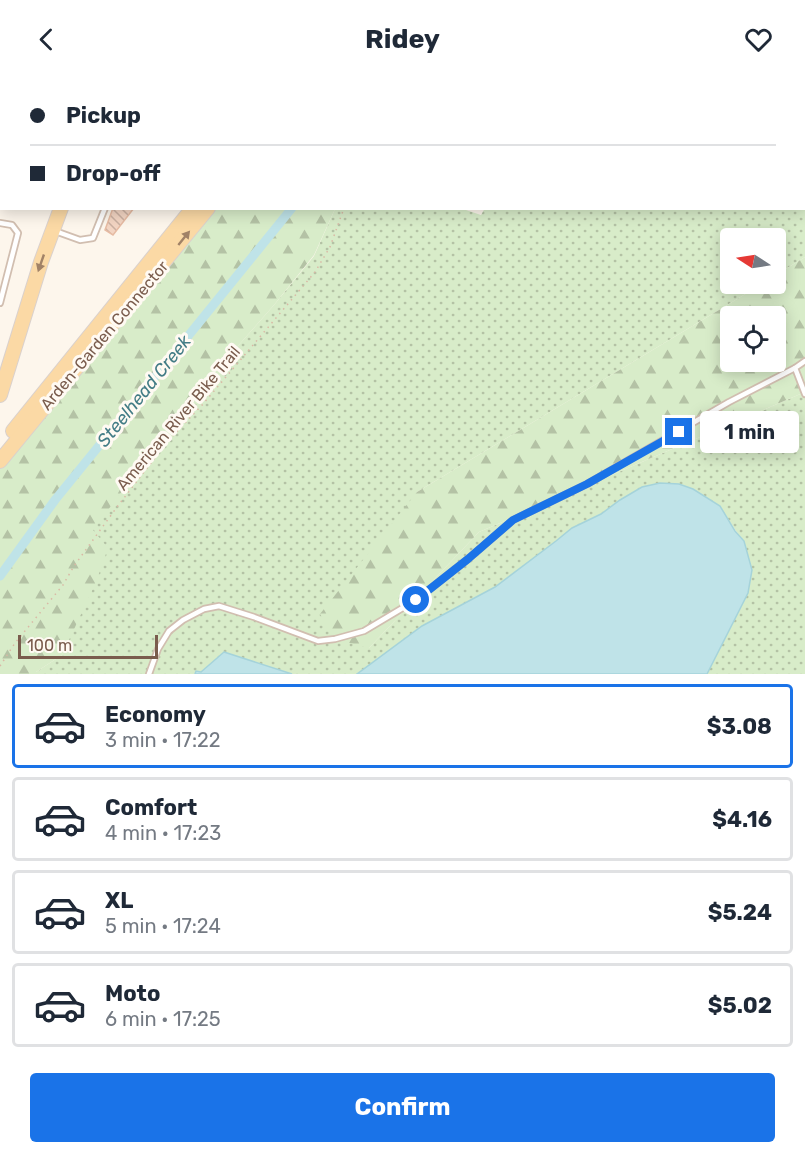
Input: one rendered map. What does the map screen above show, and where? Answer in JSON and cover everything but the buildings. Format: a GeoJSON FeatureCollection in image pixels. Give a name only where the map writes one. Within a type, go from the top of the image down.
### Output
{"type":"FeatureCollection","features":[{"type":"Feature","properties":{"kind":"main road"},"geometry":{"type":"LineString","coordinates":[[0,395],[41,262],[60,210]]}},
{"type":"Feature","properties":{"kind":"main road","name":"Arden-Garden Connector"},"geometry":{"type":"LineString","coordinates":[[0,447],[191,210]]}},
{"type":"Feature","properties":{"kind":"main road","name":"Arden-Garden Connector"},"geometry":{"type":"LineString","coordinates":[[0,461],[206,210]]}},
{"type":"Feature","properties":{"kind":"lane"},"geometry":{"type":"LineString","coordinates":[[53,230],[80,240],[93,238],[104,210]]}},
{"type":"Feature","properties":{"kind":"lane"},"geometry":{"type":"LineString","coordinates":[[0,223],[12,225],[18,233],[0,303]]}},
{"type":"Feature","properties":{"kind":"lane"},"geometry":{"type":"LineString","coordinates":[[149,674],[158,649],[169,631],[183,620],[204,609],[219,606],[318,641],[364,631],[416,600],[513,520],[587,484],[805,361]]}},
{"type":"Feature","properties":{"kind":"lane"},"geometry":{"type":"LineString","coordinates":[[795,368],[805,394]]}},
{"type":"Feature","properties":{"kind":"path","name":"American River Bike Trail"},"geometry":{"type":"LineString","coordinates":[[0,666],[15,643],[63,585],[111,514],[162,449],[315,272],[330,247],[343,210]]}},
{"type":"Feature","properties":{"kind":"green space"},"geometry":{"type":"Polygon","coordinates":[[[206,210],[335,210],[314,255],[274,305],[192,398],[93,530],[108,548],[96,582],[62,655],[36,674],[0,674],[0,455],[206,210]]]}},
{"type":"Feature","properties":{"kind":"green space"},"geometry":{"type":"Polygon","coordinates":[[[335,210],[466,210],[481,215],[484,210],[805,210],[805,257],[786,269],[786,228],[720,228],[720,294],[745,294],[726,306],[720,306],[720,309],[417,492],[369,648],[479,532],[805,392],[805,674],[707,674],[748,593],[744,541],[720,506],[693,489],[620,500],[601,514],[572,528],[495,587],[422,626],[357,674],[292,674],[224,652],[201,672],[197,671],[195,674],[36,674],[62,655],[92,530],[192,398],[314,256],[335,210]]]}},
{"type":"Feature","properties":{"kind":"green space"},"geometry":{"type":"Polygon","coordinates":[[[805,257],[805,392],[479,532],[369,648],[335,639],[320,614],[417,492],[720,309],[720,372],[786,372],[786,306],[726,306],[745,294],[786,294],[786,269],[805,257]]]}},
{"type":"Feature","properties":{"kind":"water"},"geometry":{"type":"Polygon","coordinates":[[[660,483],[679,484],[693,489],[720,506],[744,541],[752,570],[748,593],[707,674],[357,674],[422,626],[495,587],[572,528],[601,514],[642,487],[660,483]]]}},
{"type":"Feature","properties":{"kind":"water"},"geometry":{"type":"Polygon","coordinates":[[[224,652],[292,674],[195,674],[196,671],[201,672],[224,652]]]}},
{"type":"Feature","properties":{"kind":"waterway","name":"Steelhead Creek"},"geometry":{"type":"LineString","coordinates":[[0,576],[55,500],[290,210]]}},
{"type":"Feature","properties":{"kind":"route"},"geometry":{"type":"LineString","coordinates":[[416,600],[513,520],[587,484],[679,432]]}}]}
